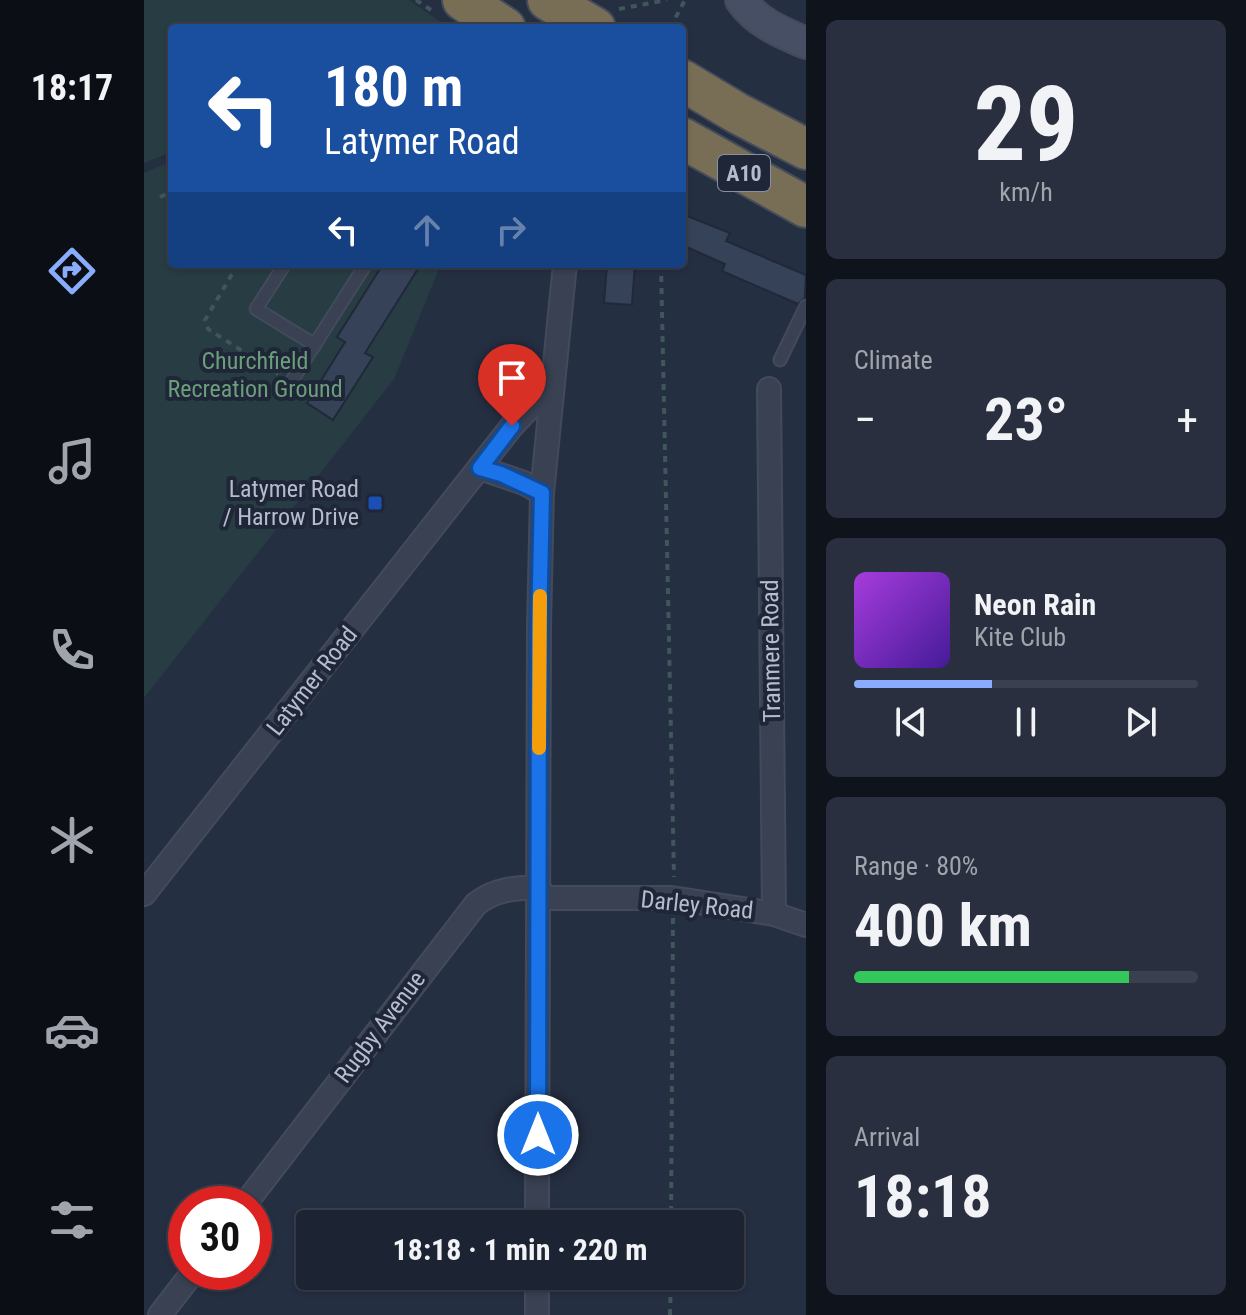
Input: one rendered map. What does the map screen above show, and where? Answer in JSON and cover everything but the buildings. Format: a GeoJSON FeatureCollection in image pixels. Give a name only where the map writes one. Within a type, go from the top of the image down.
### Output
{"type":"FeatureCollection","features":[{"type":"Feature","properties":{"kind":"highway"},"geometry":{"type":"LineString","coordinates":[[463,0],[499,24]]}},
{"type":"Feature","properties":{"kind":"highway"},"geometry":{"type":"LineString","coordinates":[[548,0],[588,24]]}},
{"type":"Feature","properties":{"kind":"highway","name":"A10"},"geometry":{"type":"LineString","coordinates":[[686,82],[806,149]]}},
{"type":"Feature","properties":{"kind":"highway"},"geometry":{"type":"LineString","coordinates":[[737,113],[748,133],[806,170]]}},
{"type":"Feature","properties":{"kind":"highway","name":"A10"},"geometry":{"type":"LineString","coordinates":[[686,140],[806,207]]}},
{"type":"Feature","properties":{"kind":"street"},"geometry":{"type":"LineString","coordinates":[[741,0],[751,14],[776,30],[806,43]]}},
{"type":"Feature","properties":{"kind":"street"},"geometry":{"type":"LineString","coordinates":[[537,1210],[542,493],[565,268]]}},
{"type":"Feature","properties":{"kind":"street","name":"Tranmere Road"},"geometry":{"type":"LineString","coordinates":[[769,389],[774,914]]}},
{"type":"Feature","properties":{"kind":"street","name":"Latymer Road"},"geometry":{"type":"LineString","coordinates":[[144,894],[530,407],[551,398]]}},
{"type":"Feature","properties":{"kind":"street"},"geometry":{"type":"LineString","coordinates":[[480,468],[542,493]]}},
{"type":"Feature","properties":{"kind":"street","name":"Rugby Avenue"},"geometry":{"type":"LineString","coordinates":[[259,1186],[476,904],[487,895],[507,889],[538,892]]}},
{"type":"Feature","properties":{"kind":"street","name":"Darley Road"},"geometry":{"type":"LineString","coordinates":[[538,892],[672,898],[774,914],[806,925]]}},
{"type":"Feature","properties":{"kind":"street"},"geometry":{"type":"LineString","coordinates":[[160,1315],[179,1290]]}},
{"type":"Feature","properties":{"kind":"street"},"geometry":{"type":"LineString","coordinates":[[537,1290],[537,1315]]}},
{"type":"Feature","properties":{"kind":"lane"},"geometry":{"type":"LineString","coordinates":[[282,268],[256,309],[315,345]]}},
{"type":"Feature","properties":{"kind":"lane"},"geometry":{"type":"LineString","coordinates":[[291,382],[363,268]]}},
{"type":"Feature","properties":{"kind":"lane"},"geometry":{"type":"LineString","coordinates":[[780,360],[806,306]]}},
{"type":"Feature","properties":{"kind":"path"},"geometry":{"type":"LineString","coordinates":[[672,24],[685,0]]}},
{"type":"Feature","properties":{"kind":"path"},"geometry":{"type":"LineString","coordinates":[[160,197],[168,194]]}},
{"type":"Feature","properties":{"kind":"path"},"geometry":{"type":"LineString","coordinates":[[236,268],[205,320],[208,329],[291,382]]}},
{"type":"Feature","properties":{"kind":"path"},"geometry":{"type":"LineString","coordinates":[[661,268],[675,883],[672,898],[671,1210]]}},
{"type":"Feature","properties":{"kind":"path"},"geometry":{"type":"LineString","coordinates":[[670,1315],[671,1290]]}},
{"type":"Feature","properties":{"kind":"green space"},"geometry":{"type":"Polygon","coordinates":[[[144,0],[409,0],[443,24],[168,24],[168,154],[144,163],[144,0]]]}},
{"type":"Feature","properties":{"kind":"green space","name":"Churchfield Recreation Ground"},"geometry":{"type":"Polygon","coordinates":[[[168,163],[168,268],[439,268],[394,379],[144,698],[144,173],[168,163]]]}},
{"type":"Feature","properties":{"kind":"slow traffic"},"geometry":{"type":"LineString","coordinates":[[539,748],[540,596]]}},
{"type":"Feature","properties":{"kind":"place","name":"Latymer Road / Harrow Drive"},"geometry":{"type":"Point","coordinates":[375,503]}},
{"type":"Feature","properties":{"kind":"route"},"geometry":{"type":"LineString","coordinates":[[512,426],[480,468],[524,483],[542,493],[538,1135]]}}]}
